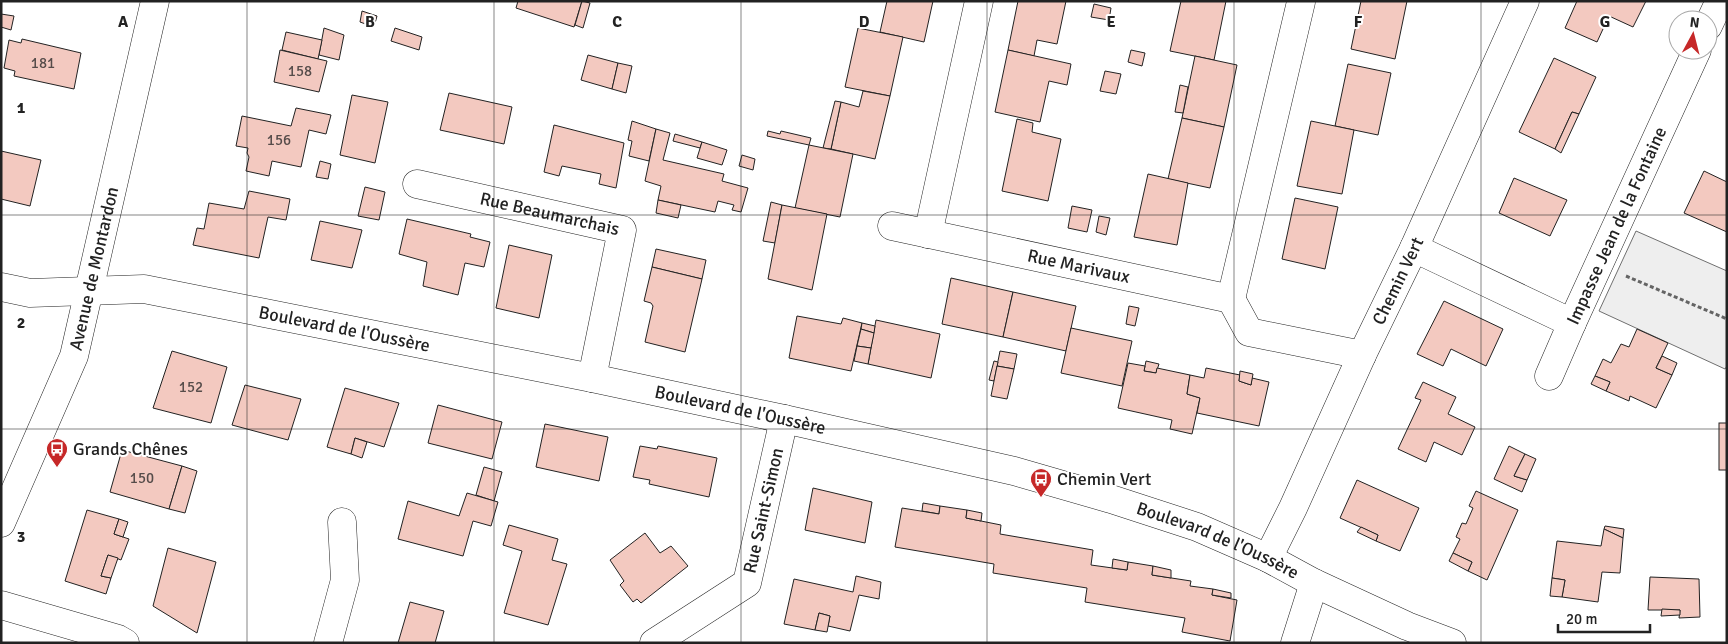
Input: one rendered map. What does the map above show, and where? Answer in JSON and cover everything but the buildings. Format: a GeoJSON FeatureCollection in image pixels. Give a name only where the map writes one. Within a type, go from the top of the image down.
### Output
{"type":"FeatureCollection","features":[{"type":"Feature","properties":{"kind":"street","name":"Avenue de Montardon"},"geometry":{"type":"LineString","coordinates":[[1,523],[74,356],[155,1]]}},
{"type":"Feature","properties":{"kind":"street"},"geometry":{"type":"LineString","coordinates":[[928,234],[980,1]]}},
{"type":"Feature","properties":{"kind":"street","name":"Chemin Vert"},"geometry":{"type":"LineString","coordinates":[[1268,558],[1414,248],[1525,1]]}},
{"type":"Feature","properties":{"kind":"street"},"geometry":{"type":"LineString","coordinates":[[1301,2],[1231,300],[1249,332],[1362,355]]}},
{"type":"Feature","properties":{"kind":"street","name":"Impasse Jean de la Fontaine"},"geometry":{"type":"LineString","coordinates":[[1414,248],[1572,323],[1692,60]]}},
{"type":"Feature","properties":{"kind":"street","name":"Rue Beaumarchais"},"geometry":{"type":"LineString","coordinates":[[417,184],[622,230],[592,378]]}},
{"type":"Feature","properties":{"kind":"street","name":"Rue Marivaux"},"geometry":{"type":"LineString","coordinates":[[892,226],[1231,300]]}},
{"type":"Feature","properties":{"kind":"street","name":"Boulevard de l'Oussère"},"geometry":{"type":"LineString","coordinates":[[1,287],[30,293],[144,289],[592,378],[1023,473],[1198,527],[1268,558],[1407,626],[1452,643]]}},
{"type":"Feature","properties":{"kind":"street"},"geometry":{"type":"LineString","coordinates":[[1549,376],[1572,323]]}},
{"type":"Feature","properties":{"kind":"street","name":"Rue Saint-Simon"},"geometry":{"type":"LineString","coordinates":[[654,643],[747,582],[784,419]]}},
{"type":"Feature","properties":{"kind":"street"},"geometry":{"type":"LineString","coordinates":[[328,643],[345,580],[342,522]]}},
{"type":"Feature","properties":{"kind":"street"},"geometry":{"type":"LineString","coordinates":[[1295,643],[1314,582]]}},
{"type":"Feature","properties":{"kind":"street"},"geometry":{"type":"LineString","coordinates":[[1,605],[118,639],[125,643]]}},
{"type":"Feature","properties":{"kind":"path"},"geometry":{"type":"LineString","coordinates":[[1598,264],[1727,319]]}},
{"type":"Feature","properties":{"kind":"shaded area"},"geometry":{"type":"Polygon","coordinates":[[[1636,231],[1727,271],[1727,366],[1725,369],[1599,311],[1636,231]]]}},
{"type":"Feature","properties":{"kind":"place","name":"Grands Chênes"},"geometry":{"type":"Point","coordinates":[57,468]}},
{"type":"Feature","properties":{"kind":"place","name":"Chemin Vert"},"geometry":{"type":"Point","coordinates":[1041,498]}}]}
